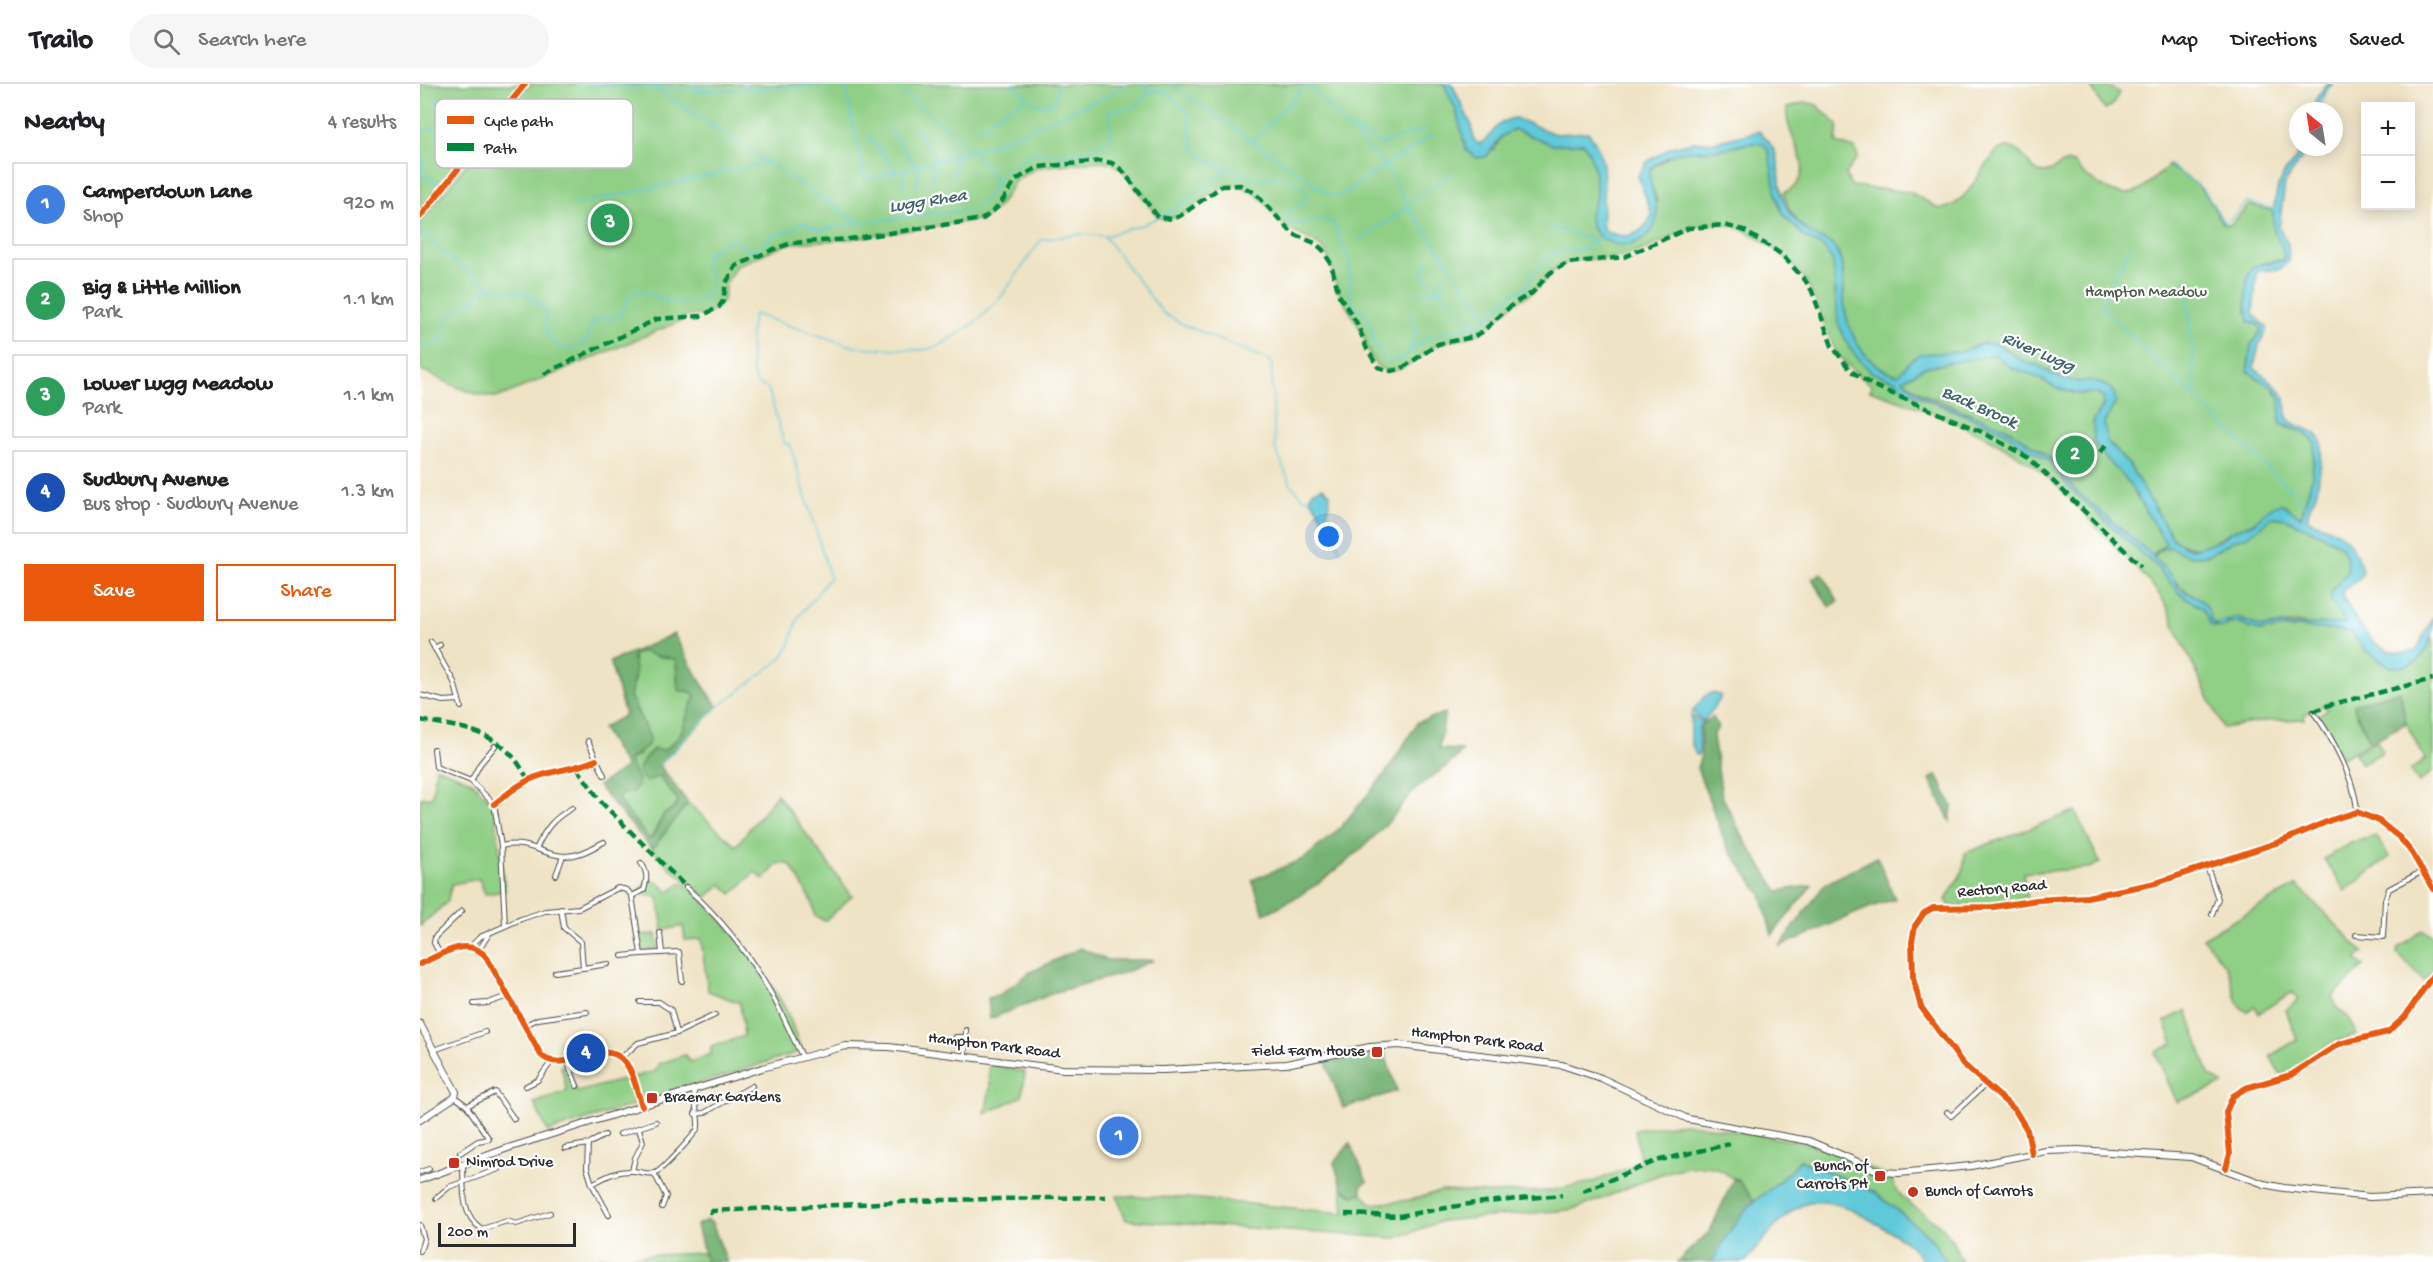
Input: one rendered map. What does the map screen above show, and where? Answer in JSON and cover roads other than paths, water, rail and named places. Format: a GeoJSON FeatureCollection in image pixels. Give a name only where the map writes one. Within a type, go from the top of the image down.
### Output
{"type":"FeatureCollection","features":[{"type":"Feature","properties":{"kind":"highway"},"geometry":{"type":"LineString","coordinates":[[513,99],[525,84]]}},
{"type":"Feature","properties":{"kind":"highway"},"geometry":{"type":"LineString","coordinates":[[420,218],[459,168]]}},
{"type":"Feature","properties":{"kind":"main road"},"geometry":{"type":"LineString","coordinates":[[420,964],[459,947],[471,946],[479,950],[487,958],[541,1055],[552,1061],[602,1053],[621,1058],[627,1065],[642,1106]]}},
{"type":"Feature","properties":{"kind":"main road"},"geometry":{"type":"LineString","coordinates":[[420,1024],[455,1089],[455,1097],[420,1120]]}},
{"type":"Feature","properties":{"kind":"main road","name":"Hampton Park Road"},"geometry":{"type":"LineString","coordinates":[[420,1179],[802,1056],[862,1045],[1063,1069],[1204,1070],[1286,1064],[1362,1048],[1399,1045],[1540,1061],[1582,1071],[1688,1119],[1809,1141],[1881,1172],[1899,1173],[1971,1166],[2032,1154],[2078,1150],[2175,1155],[2226,1168],[2264,1184],[2294,1190],[2370,1197],[2433,1194]]}},
{"type":"Feature","properties":{"kind":"street"},"geometry":{"type":"LineString","coordinates":[[431,642],[454,682],[461,707]]}},
{"type":"Feature","properties":{"kind":"street"},"geometry":{"type":"LineString","coordinates":[[434,648],[440,645]]}},
{"type":"Feature","properties":{"kind":"street"},"geometry":{"type":"LineString","coordinates":[[420,695],[443,701],[459,700]]}},
{"type":"Feature","properties":{"kind":"street"},"geometry":{"type":"LineString","coordinates":[[2313,712],[2326,731],[2350,780],[2357,812],[2373,818],[2394,832],[2412,852],[2433,890]]}},
{"type":"Feature","properties":{"kind":"street"},"geometry":{"type":"LineString","coordinates":[[588,741],[604,775]]}},
{"type":"Feature","properties":{"kind":"street"},"geometry":{"type":"LineString","coordinates":[[471,781],[480,764],[495,746]]}},
{"type":"Feature","properties":{"kind":"street"},"geometry":{"type":"LineString","coordinates":[[434,749],[436,767],[471,781],[494,804],[501,846],[505,925]]}},
{"type":"Feature","properties":{"kind":"street"},"geometry":{"type":"LineString","coordinates":[[494,804],[528,780],[550,772],[577,768],[596,760]]}},
{"type":"Feature","properties":{"kind":"street"},"geometry":{"type":"LineString","coordinates":[[537,847],[546,828],[554,818],[572,808]]}},
{"type":"Feature","properties":{"kind":"street","name":"Rectory Road"},"geometry":{"type":"LineString","coordinates":[[2032,1154],[2024,1123],[2015,1110],[1963,1064],[1921,1007],[1913,978],[1912,942],[1915,926],[1924,914],[1933,908],[1993,907],[2037,900],[2086,897],[2156,883],[2282,842],[2322,823],[2357,812]]}},
{"type":"Feature","properties":{"kind":"street"},"geometry":{"type":"LineString","coordinates":[[501,846],[518,843],[563,856],[586,852],[604,842]]}},
{"type":"Feature","properties":{"kind":"street"},"geometry":{"type":"LineString","coordinates":[[556,875],[563,856]]}},
{"type":"Feature","properties":{"kind":"street"},"geometry":{"type":"LineString","coordinates":[[632,897],[644,890],[646,869],[641,863]]}},
{"type":"Feature","properties":{"kind":"street"},"geometry":{"type":"LineString","coordinates":[[2207,866],[2218,899],[2212,914]]}},
{"type":"Feature","properties":{"kind":"street"},"geometry":{"type":"LineString","coordinates":[[2356,935],[2383,937],[2385,900],[2389,889],[2423,871]]}},
{"type":"Feature","properties":{"kind":"street"},"geometry":{"type":"LineString","coordinates":[[686,887],[733,938],[766,984],[802,1056]]}},
{"type":"Feature","properties":{"kind":"street"},"geometry":{"type":"LineString","coordinates":[[471,946],[480,937],[505,925],[538,913],[587,905],[618,888],[630,892],[632,897],[641,954]]}},
{"type":"Feature","properties":{"kind":"street"},"geometry":{"type":"LineString","coordinates":[[561,909],[564,928],[581,942],[583,968]]}},
{"type":"Feature","properties":{"kind":"street"},"geometry":{"type":"LineString","coordinates":[[440,954],[435,937],[462,911]]}},
{"type":"Feature","properties":{"kind":"street"},"geometry":{"type":"LineString","coordinates":[[479,950],[489,933]]}},
{"type":"Feature","properties":{"kind":"street"},"geometry":{"type":"LineString","coordinates":[[660,933],[662,953]]}},
{"type":"Feature","properties":{"kind":"street"},"geometry":{"type":"LineString","coordinates":[[621,956],[679,952],[682,981]]}},
{"type":"Feature","properties":{"kind":"street"},"geometry":{"type":"LineString","coordinates":[[555,972],[608,964]]}},
{"type":"Feature","properties":{"kind":"street"},"geometry":{"type":"LineString","coordinates":[[2226,1168],[2230,1154],[2226,1112],[2232,1096],[2246,1088],[2291,1075],[2339,1044],[2388,1032],[2404,1017],[2433,975]]}},
{"type":"Feature","properties":{"kind":"street"},"geometry":{"type":"LineString","coordinates":[[474,1004],[488,1003],[508,996]]}},
{"type":"Feature","properties":{"kind":"street"},"geometry":{"type":"LineString","coordinates":[[640,1002],[659,1002],[671,1010],[677,1033]]}},
{"type":"Feature","properties":{"kind":"street"},"geometry":{"type":"LineString","coordinates":[[524,1025],[538,1019],[587,1012]]}},
{"type":"Feature","properties":{"kind":"street"},"geometry":{"type":"LineString","coordinates":[[621,1058],[638,1043],[677,1033],[715,1015]]}},
{"type":"Feature","properties":{"kind":"street"},"geometry":{"type":"LineString","coordinates":[[965,1057],[966,1030]]}},
{"type":"Feature","properties":{"kind":"street"},"geometry":{"type":"LineString","coordinates":[[433,1050],[485,1032]]}},
{"type":"Feature","properties":{"kind":"street"},"geometry":{"type":"LineString","coordinates":[[956,1036],[966,1037]]}},
{"type":"Feature","properties":{"kind":"street"},"geometry":{"type":"LineString","coordinates":[[567,1060],[577,1086]]}},
{"type":"Feature","properties":{"kind":"street"},"geometry":{"type":"LineString","coordinates":[[526,1086],[538,1080],[552,1061]]}},
{"type":"Feature","properties":{"kind":"street"},"geometry":{"type":"LineString","coordinates":[[1950,1116],[1986,1084]]}},
{"type":"Feature","properties":{"kind":"street"},"geometry":{"type":"LineString","coordinates":[[695,1114],[704,1113],[752,1086]]}},
{"type":"Feature","properties":{"kind":"street"},"geometry":{"type":"LineString","coordinates":[[592,1184],[607,1175],[632,1171],[654,1173],[663,1168],[675,1152],[697,1134],[699,1126],[695,1114],[694,1090]]}},
{"type":"Feature","properties":{"kind":"street"},"geometry":{"type":"LineString","coordinates":[[467,1106],[495,1092],[514,1119]]}},
{"type":"Feature","properties":{"kind":"street"},"geometry":{"type":"LineString","coordinates":[[455,1097],[467,1106],[489,1139],[478,1141],[460,1153]]}},
{"type":"Feature","properties":{"kind":"street"},"geometry":{"type":"LineString","coordinates":[[620,1134],[639,1130],[656,1122]]}},
{"type":"Feature","properties":{"kind":"street"},"geometry":{"type":"LineString","coordinates":[[632,1171],[635,1158],[643,1142],[639,1130]]}},
{"type":"Feature","properties":{"kind":"street"},"geometry":{"type":"LineString","coordinates":[[565,1148],[588,1144],[605,1136]]}},
{"type":"Feature","properties":{"kind":"street"},"geometry":{"type":"LineString","coordinates":[[588,1144],[587,1168],[592,1184],[609,1215]]}},
{"type":"Feature","properties":{"kind":"street"},"geometry":{"type":"LineString","coordinates":[[463,1164],[468,1215],[482,1228],[507,1221],[516,1224],[550,1213]]}},
{"type":"Feature","properties":{"kind":"street"},"geometry":{"type":"LineString","coordinates":[[420,1172],[429,1169]]}},
{"type":"Feature","properties":{"kind":"street"},"geometry":{"type":"LineString","coordinates":[[436,1198],[449,1187],[499,1169]]}},
{"type":"Feature","properties":{"kind":"street"},"geometry":{"type":"LineString","coordinates":[[654,1173],[666,1196],[662,1208]]}},
{"type":"Feature","properties":{"kind":"street"},"geometry":{"type":"LineString","coordinates":[[420,1225],[424,1239],[420,1251]]}},
{"type":"Feature","properties":{"kind":"water"},"geometry":{"type":"Polygon","coordinates":[[[1444,84],[1452,84],[1471,124],[1474,140],[1479,144],[1502,122],[1515,118],[1555,134],[1588,132],[1596,143],[1603,167],[1603,229],[1625,236],[1643,228],[1652,215],[1638,176],[1647,162],[1672,147],[1693,142],[1715,142],[1759,131],[1775,152],[1783,199],[1790,213],[1807,231],[1828,242],[1836,250],[1842,270],[1844,303],[1849,326],[1860,348],[1876,365],[1898,375],[1910,361],[1920,354],[1961,352],[1983,343],[1997,344],[2026,363],[2038,365],[2059,378],[2078,382],[2094,381],[2109,387],[2114,393],[2116,402],[2104,423],[2107,441],[2129,465],[2174,540],[2192,549],[2221,540],[2231,531],[2252,524],[2274,505],[2282,504],[2301,517],[2312,478],[2315,442],[2303,432],[2281,424],[2278,393],[2248,370],[2251,345],[2262,329],[2258,324],[2249,322],[2246,293],[2248,278],[2253,266],[2284,260],[2283,249],[2273,225],[2275,201],[2283,175],[2297,156],[2303,156],[2285,183],[2279,227],[2288,244],[2289,261],[2280,269],[2257,271],[2253,314],[2268,328],[2259,344],[2254,368],[2281,391],[2285,399],[2288,419],[2315,433],[2321,441],[2318,485],[2309,509],[2308,520],[2330,528],[2345,538],[2355,552],[2363,573],[2358,580],[2342,591],[2342,596],[2370,638],[2379,646],[2390,651],[2402,653],[2416,651],[2433,617],[2428,646],[2424,653],[2411,664],[2391,667],[2365,650],[2351,632],[2299,627],[2259,631],[2237,623],[2227,624],[2224,628],[2211,626],[2203,609],[2179,593],[2156,566],[2071,490],[2051,462],[2004,431],[1906,391],[1896,381],[1871,372],[1850,349],[1838,323],[1833,261],[1823,247],[1804,237],[1783,214],[1776,196],[1769,152],[1764,144],[1677,153],[1661,161],[1650,169],[1657,211],[1654,227],[1648,235],[1636,243],[1620,245],[1601,238],[1592,228],[1590,214],[1596,198],[1595,179],[1592,160],[1583,143],[1553,145],[1514,129],[1502,136],[1486,157],[1477,158],[1466,150],[1456,110],[1444,84]],[[1995,355],[1925,367],[1903,380],[1923,395],[2004,427],[2058,464],[2075,490],[2153,556],[2158,551],[2154,558],[2172,576],[2179,588],[2204,603],[2215,625],[2236,618],[2260,627],[2346,623],[2331,601],[2331,591],[2347,573],[2346,555],[2331,539],[2282,518],[2272,517],[2248,536],[2234,540],[2208,555],[2191,556],[2169,547],[2160,550],[2166,544],[2124,476],[2113,467],[2094,443],[2093,421],[2103,406],[2104,398],[2095,393],[2078,394],[2056,388],[2031,374],[2011,368],[1995,355]]]}},
{"type":"Feature","properties":{"kind":"water"},"geometry":{"type":"Polygon","coordinates":[[[2327,84],[2333,84],[2328,88],[2321,102],[2315,102],[2327,84]]]}},
{"type":"Feature","properties":{"kind":"water"},"geometry":{"type":"Polygon","coordinates":[[[1323,487],[1330,494],[1326,524],[1310,497],[1312,492],[1323,487]]]}},
{"type":"Feature","properties":{"kind":"water"},"geometry":{"type":"Polygon","coordinates":[[[1712,693],[1720,695],[1720,699],[1704,721],[1692,712],[1705,696],[1712,693]]]}},
{"type":"Feature","properties":{"kind":"water"},"geometry":{"type":"Polygon","coordinates":[[[1691,716],[1703,722],[1699,726],[1699,754],[1696,755],[1691,742],[1691,716]]]}},
{"type":"Feature","properties":{"kind":"water"},"geometry":{"type":"Polygon","coordinates":[[[1800,1160],[1874,1192],[1929,1236],[1947,1262],[1922,1262],[1910,1245],[1881,1226],[1856,1212],[1835,1204],[1818,1202],[1804,1205],[1790,1213],[1745,1262],[1712,1262],[1742,1214],[1790,1172],[1800,1160]]]}},
{"type":"Feature","properties":{"kind":"waterway"},"geometry":{"type":"LineString","coordinates":[[577,84],[704,91],[713,84]]}},
{"type":"Feature","properties":{"kind":"waterway"},"geometry":{"type":"LineString","coordinates":[[649,84],[861,224]]}},
{"type":"Feature","properties":{"kind":"waterway"},"geometry":{"type":"LineString","coordinates":[[692,84],[704,91],[887,84]]}},
{"type":"Feature","properties":{"kind":"waterway"},"geometry":{"type":"LineString","coordinates":[[743,84],[750,88]]}},
{"type":"Feature","properties":{"kind":"waterway"},"geometry":{"type":"LineString","coordinates":[[845,84],[865,180],[989,146],[1107,96],[1125,84]]}},
{"type":"Feature","properties":{"kind":"waterway"},"geometry":{"type":"LineString","coordinates":[[893,84],[974,151],[998,184]]}},
{"type":"Feature","properties":{"kind":"waterway"},"geometry":{"type":"LineString","coordinates":[[1012,84],[1035,103],[1041,105],[1054,102],[1059,84]]}},
{"type":"Feature","properties":{"kind":"waterway"},"geometry":{"type":"LineString","coordinates":[[1139,84],[1151,91]]}},
{"type":"Feature","properties":{"kind":"waterway"},"geometry":{"type":"LineString","coordinates":[[1171,84],[1330,195],[1341,195],[1433,134]]}},
{"type":"Feature","properties":{"kind":"waterway"},"geometry":{"type":"LineString","coordinates":[[1307,84],[1385,166],[1409,208],[1487,317]]}},
{"type":"Feature","properties":{"kind":"waterway"},"geometry":{"type":"LineString","coordinates":[[1253,141],[1307,84]]}},
{"type":"Feature","properties":{"kind":"waterway","name":"Lugg Rhea"},"geometry":{"type":"LineString","coordinates":[[420,230],[474,277],[499,290],[523,292],[529,295],[545,310],[546,329],[552,341],[563,348],[575,348],[586,340],[593,322],[604,318],[617,319],[627,301],[637,290],[668,302],[694,302],[707,297],[712,282],[704,261],[705,255],[732,239],[749,250],[757,249],[774,235],[790,231],[802,222],[819,230],[841,225],[973,209],[986,198],[1004,171],[1011,165],[1037,153],[1068,155],[1102,144],[1112,133],[1110,110],[1133,108],[1151,91],[1159,90],[1167,93],[1187,112],[1194,149],[1208,161],[1257,180],[1282,176],[1307,190],[1307,198],[1289,212],[1288,220],[1291,224],[1318,220],[1334,223],[1349,263],[1351,299],[1370,323],[1373,342],[1383,352],[1383,359],[1396,360],[1433,335],[1468,329],[1481,323],[1508,297],[1528,286],[1531,276],[1551,254],[1562,250],[1581,250],[1600,238]]}},
{"type":"Feature","properties":{"kind":"waterway"},"geometry":{"type":"LineString","coordinates":[[979,130],[993,117],[1025,99]]}},
{"type":"Feature","properties":{"kind":"waterway"},"geometry":{"type":"LineString","coordinates":[[914,127],[938,160]]}},
{"type":"Feature","properties":{"kind":"waterway"},"geometry":{"type":"LineString","coordinates":[[420,132],[435,128]]}},
{"type":"Feature","properties":{"kind":"waterway"},"geometry":{"type":"LineString","coordinates":[[1352,128],[1381,144],[1426,129]]}},
{"type":"Feature","properties":{"kind":"waterway"},"geometry":{"type":"LineString","coordinates":[[889,129],[915,165]]}},
{"type":"Feature","properties":{"kind":"waterway"},"geometry":{"type":"LineString","coordinates":[[868,135],[895,170]]}},
{"type":"Feature","properties":{"kind":"waterway"},"geometry":{"type":"LineString","coordinates":[[946,142],[958,154]]}},
{"type":"Feature","properties":{"kind":"waterway"},"geometry":{"type":"LineString","coordinates":[[420,152],[426,168],[420,169]]}},
{"type":"Feature","properties":{"kind":"waterway"},"geometry":{"type":"LineString","coordinates":[[952,178],[956,156]]}},
{"type":"Feature","properties":{"kind":"waterway"},"geometry":{"type":"LineString","coordinates":[[932,184],[934,161]]}},
{"type":"Feature","properties":{"kind":"waterway"},"geometry":{"type":"LineString","coordinates":[[573,205],[769,162]]}},
{"type":"Feature","properties":{"kind":"waterway"},"geometry":{"type":"LineString","coordinates":[[2168,164],[2205,191],[2225,224],[2247,202],[2276,210]]}},
{"type":"Feature","properties":{"kind":"waterway"},"geometry":{"type":"LineString","coordinates":[[916,188],[921,165]]}},
{"type":"Feature","properties":{"kind":"waterway"},"geometry":{"type":"LineString","coordinates":[[659,765],[718,707],[781,659],[789,647],[798,618],[830,577],[790,445],[784,443],[768,388],[757,384],[754,378],[751,350],[754,314],[855,347],[924,350],[939,346],[976,322],[1001,297],[1041,240],[1080,234],[1105,236],[1142,225],[1174,210],[1229,169]]}},
{"type":"Feature","properties":{"kind":"waterway"},"geometry":{"type":"LineString","coordinates":[[902,189],[905,170]]}},
{"type":"Feature","properties":{"kind":"waterway"},"geometry":{"type":"LineString","coordinates":[[420,173],[438,184],[445,179]]}},
{"type":"Feature","properties":{"kind":"waterway"},"geometry":{"type":"LineString","coordinates":[[1408,204],[1452,173]]}},
{"type":"Feature","properties":{"kind":"waterway"},"geometry":{"type":"LineString","coordinates":[[1359,240],[1408,208]]}},
{"type":"Feature","properties":{"kind":"waterway"},"geometry":{"type":"LineString","coordinates":[[1548,226],[1596,241]]}},
{"type":"Feature","properties":{"kind":"waterway"},"geometry":{"type":"LineString","coordinates":[[1105,237],[1163,313],[1184,325],[1271,361],[1275,448],[1291,485],[1305,499],[1311,499]]}},
{"type":"Feature","properties":{"kind":"waterway"},"geometry":{"type":"LineString","coordinates":[[2131,244],[2101,307],[2304,503]]}},
{"type":"Feature","properties":{"kind":"waterway"},"geometry":{"type":"LineString","coordinates":[[1428,259],[1422,275],[1477,325]]}},
{"type":"Feature","properties":{"kind":"waterway"},"geometry":{"type":"LineString","coordinates":[[1420,293],[1439,291],[1444,274]]}},
{"type":"Feature","properties":{"kind":"waterway","name":"Lugg Rhea"},"geometry":{"type":"LineString","coordinates":[[420,345],[441,343],[449,316],[487,289],[493,288]]}},
{"type":"Feature","properties":{"kind":"waterway"},"geometry":{"type":"LineString","coordinates":[[2188,296],[2196,397]]}},
{"type":"Feature","properties":{"kind":"waterway"},"geometry":{"type":"LineString","coordinates":[[1409,350],[1417,330],[1410,315]]}},
{"type":"Feature","properties":{"kind":"waterway"},"geometry":{"type":"LineString","coordinates":[[1326,524],[1341,551]]}},
{"type":"Feature","properties":{"kind":"place","name":"Lower Lugg Meadow"},"geometry":{"type":"Point","coordinates":[610,223]}},
{"type":"Feature","properties":{"kind":"place","name":"Big & Little Million"},"geometry":{"type":"Point","coordinates":[2075,455]}},
{"type":"Feature","properties":{"kind":"place","name":"Field Farm House"},"geometry":{"type":"Point","coordinates":[1377,1052]}},
{"type":"Feature","properties":{"kind":"place","name":"Sudbury Avenue"},"geometry":{"type":"Point","coordinates":[586,1053]}},
{"type":"Feature","properties":{"kind":"place","name":"Braemar Gardens"},"geometry":{"type":"Point","coordinates":[652,1098]}},
{"type":"Feature","properties":{"kind":"place","name":"Camperdown Lane"},"geometry":{"type":"Point","coordinates":[1119,1136]}},
{"type":"Feature","properties":{"kind":"place","name":"Nimrod Drive"},"geometry":{"type":"Point","coordinates":[454,1163]}},
{"type":"Feature","properties":{"kind":"place","name":"Bunch of Carrots PH"},"geometry":{"type":"Point","coordinates":[1880,1176]}},
{"type":"Feature","properties":{"kind":"place","name":"Bunch of Carrots"},"geometry":{"type":"Point","coordinates":[1913,1192]}},
{"type":"Feature","properties":{"kind":"park label","name":"Hampton Meadow"},"geometry":{"type":"Point","coordinates":[2146,293]}},
{"type":"Feature","properties":{"kind":"water label","name":"River Lugg"},"geometry":{"type":"Point","coordinates":[2038,353]}},
{"type":"Feature","properties":{"kind":"water label","name":"Back Brook"},"geometry":{"type":"Point","coordinates":[1979,408]}}]}
